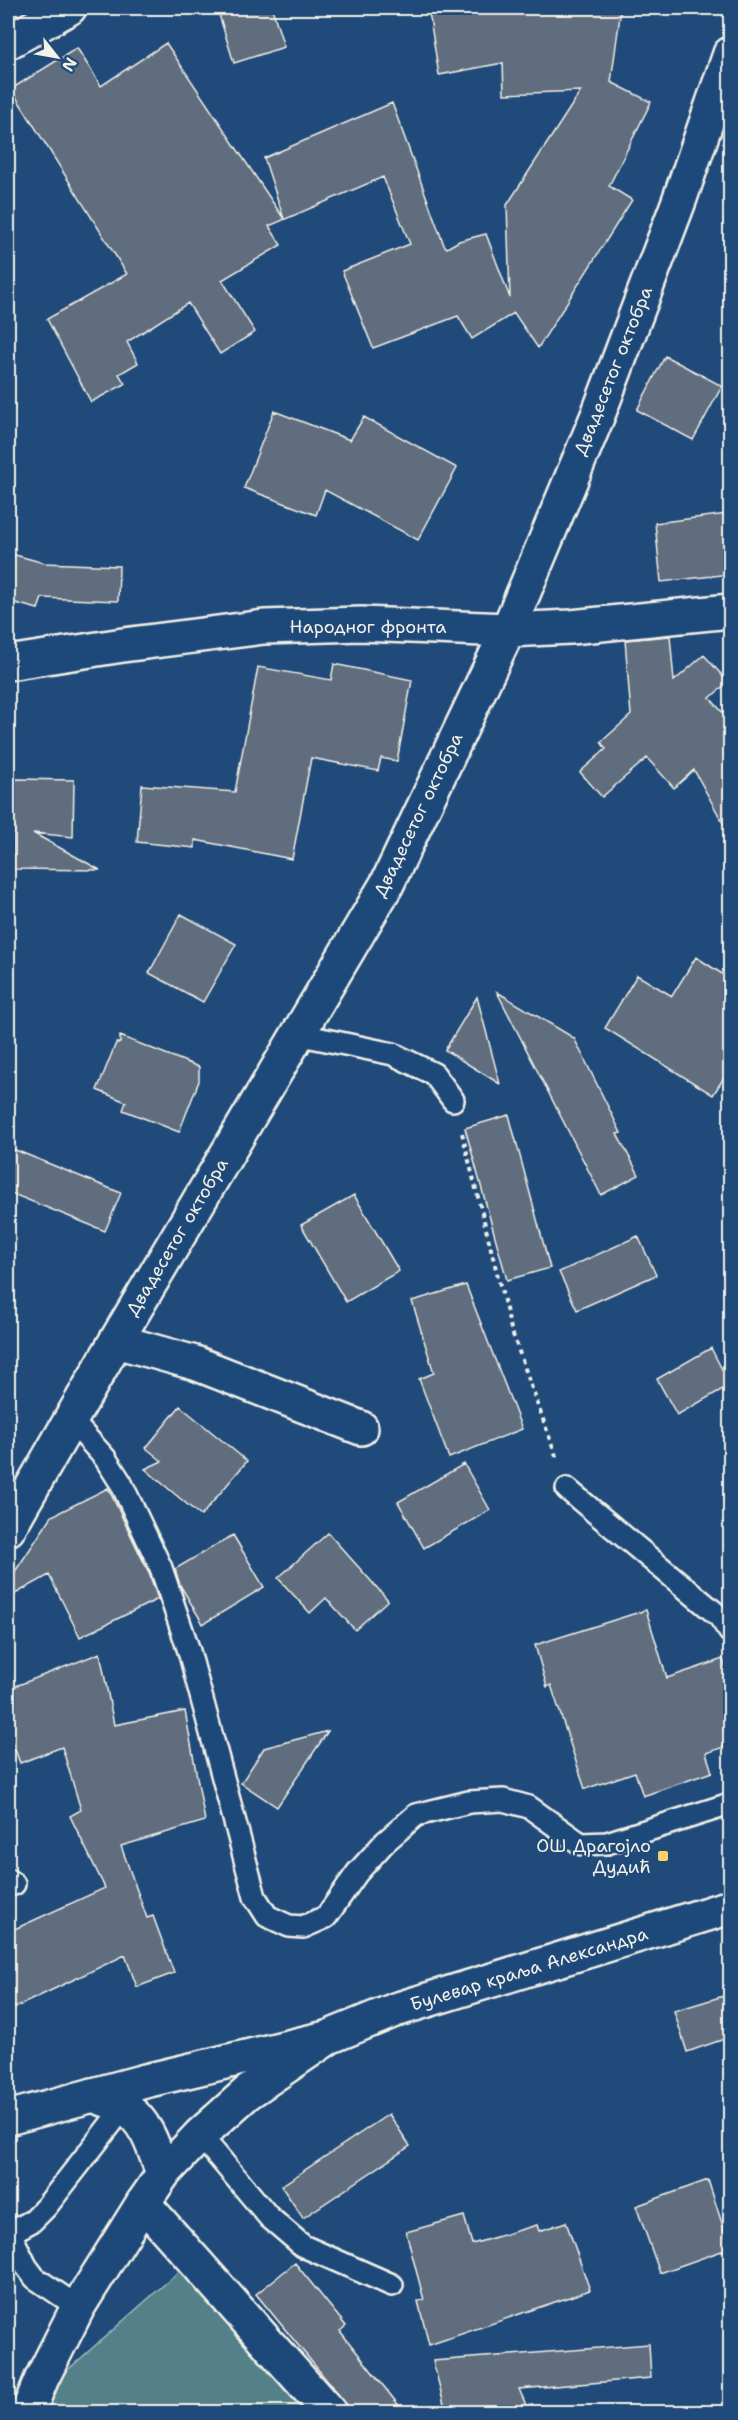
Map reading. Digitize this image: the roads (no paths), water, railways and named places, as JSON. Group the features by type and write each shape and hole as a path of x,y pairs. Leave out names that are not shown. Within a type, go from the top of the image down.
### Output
{"street":[{"path":"8,42 69,8"},
{"name":"Двадесетог октобра","path":"12,1509 70,1419 387,884 508,630 606,394 679,201 730,54"},
{"name":"Народног фронта","path":"8,663 123,645 264,627 361,624 508,630 571,627 730,611"},
{"path":"116,1341 195,1363 361,1428"},
{"name":"Булевар краља Александра","path":"8,2118 146,2081 329,2037 395,2010 730,1907"},
{"name":"Булевар краља Александра","path":"28,2412 46,2370 78,2307 143,2203 164,2174 200,2135 247,2093 329,2037"},
{"path":"93,2095 124,2107 136,2117 149,2136 164,2174"},
{"path":"143,2203 329,2412"}],"lane":[{"path":"297,1034 393,1054 434,1074 453,1100"},
{"path":"70,1419 105,1458 121,1483 161,1568 189,1651 255,1897 267,1917 289,1926 303,1927 326,1917 357,1872 385,1842 416,1815 470,1802 503,1800 529,1807 545,1817 570,1839 589,1845 607,1843 730,1804"},
{"path":"567,1489 719,1616 730,1632"},
{"path":"78,2307 35,2278 9,2234 32,2221 46,2207 146,2081"},
{"path":"200,2135 269,2217 303,2246 392,2285"}],"place":[{"name":"ОШ Драгојло Дудић","path":"663,1856"}]}
